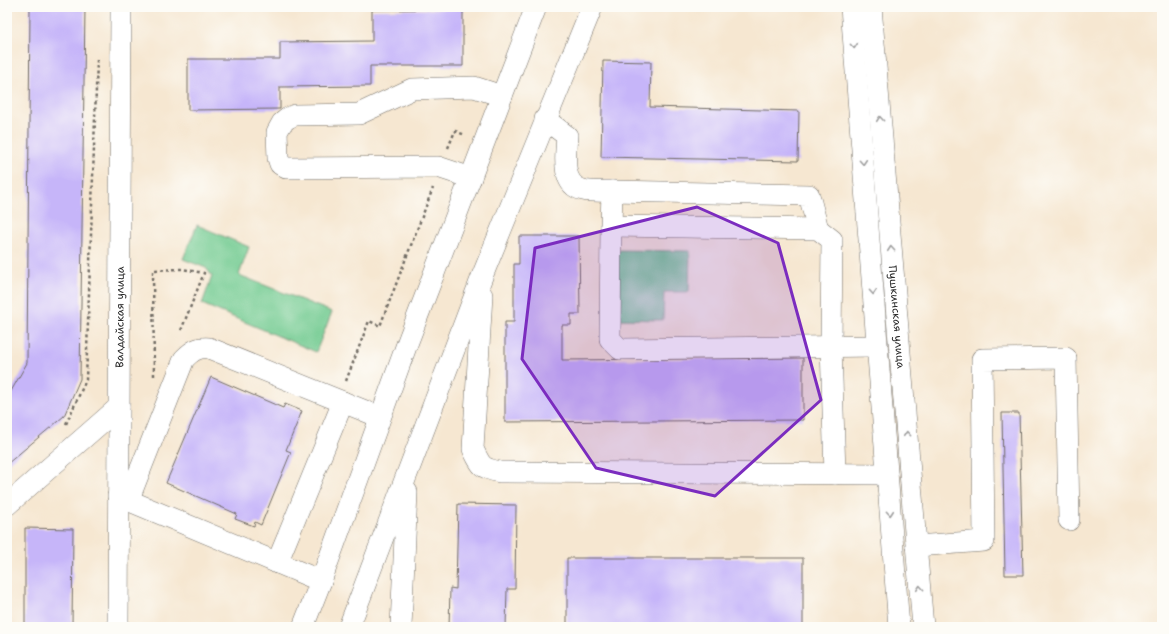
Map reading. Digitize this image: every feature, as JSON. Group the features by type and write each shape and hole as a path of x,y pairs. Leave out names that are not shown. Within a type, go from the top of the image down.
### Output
{"street":[{"name":"Валдайская улица","path":"118,627 123,498 119,407 121,7"},
{"path":"302,627 321,581 380,417 536,7"},
{"path":"349,627 483,274 592,7"},
{"name":"Пушкинская улица","path":"851,7 876,346 899,627"},
{"name":"Пушкинская улица","path":"871,7 923,627"},
{"path":"471,178 438,167 286,168 280,164 278,158 277,132 282,123 288,118 296,115 359,114 412,89 474,87 502,96"},
{"path":"545,119 567,136 566,170 570,183 582,190 809,195 818,229 832,240 831,346 835,474"},
{"path":"612,191 610,339 620,349 876,346"},
{"path":"611,226 818,229"},
{"path":"483,274 473,449 485,469 500,472 887,474"},
{"path":"321,581 123,498 184,359 192,351 200,347 209,348 380,417"},
{"path":"916,546 984,541 982,358 1066,358 1069,520"},
{"path":"441,386 447,382 461,381 472,384 476,388"},
{"path":"277,563 335,399"},
{"path":"7,505 119,407"},
{"path":"401,627 408,474"}],"path":[{"path":"65,426 86,380 97,60"},
{"path":"335,399 333,384 339,386 346,383 369,321 380,326 455,131 465,135 471,133"},
{"path":"154,378 153,270 182,269 204,273"}],"highlighted area":[{"path":"697,207 778,243 821,400 715,496 596,468 522,359 535,248"}],"green space":[{"path":"197,225 249,247 239,275 332,312 316,352 202,304 212,276 206,268 183,259"},
{"path":"616,250 690,251 689,292 664,292 663,320 615,319"}],"building":[{"path":"30,7 85,7 80,379 64,416 7,464 7,396 27,363"},
{"path":"463,9 463,66 370,66 370,86 280,87 280,109 188,110 188,59 280,59 280,42 372,41 372,10"},
{"path":"603,61 651,62 650,107 799,111 798,161 601,157"},
{"path":"519,236 579,236 580,314 571,314 571,325 562,325 562,360 803,358 803,420 505,422 505,322 514,322 514,264 519,264"},
{"path":"211,377 283,408 285,404 302,411 286,450 291,452 261,525 255,522 254,526 235,519 237,514 166,483"},
{"path":"1002,413 1019,413 1023,575 1005,575"},
{"path":"458,504 516,505 515,589 507,589 506,627 449,627 450,588 456,589"},
{"path":"25,528 73,529 72,627 25,627"},
{"path":"567,558 803,558 803,627 567,627"}]}
